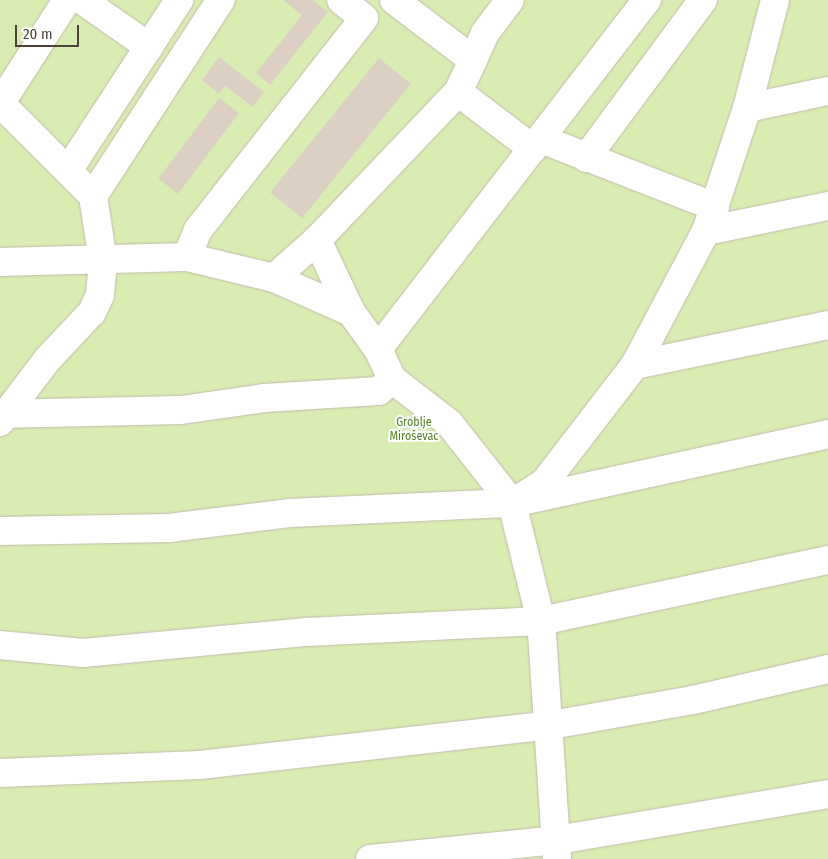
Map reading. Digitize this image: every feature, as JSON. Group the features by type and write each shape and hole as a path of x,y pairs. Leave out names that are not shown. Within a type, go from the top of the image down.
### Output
{"lane":[{"path":"1,417 92,312 100,295 103,261 93,196 69,169 0,104 67,0"},
{"path":"82,0 149,47"},
{"path":"69,169 180,0"},
{"path":"93,196 221,0"},
{"path":"187,257 198,230 364,18 341,0"},
{"path":"394,0 473,60"},
{"path":"274,278 316,240 458,92 486,32 510,0"},
{"path":"378,349 647,0"},
{"path":"586,158 703,0"},
{"path":"512,503 544,483 635,365 710,219 747,108 775,0"},
{"path":"747,108 828,91"},
{"path":"458,92 537,144 586,158 710,219 828,206"},
{"path":"316,240 351,312 378,349 392,379 450,423 512,503 542,621 551,725 557,849"},
{"path":"0,262 103,261 187,257 274,278 351,312"},
{"path":"635,365 828,325"},
{"path":"1,417 181,410 264,398 379,391 392,379"},
{"path":"0,531 169,528 289,513 512,503 828,434"},
{"path":"0,646 83,653 307,632 542,621 828,560"},
{"path":"0,773 200,765 551,725 701,698 828,669"},
{"path":"370,859 557,849 828,794"}],"green space":[{"name":"Groblje Miroševac","path":"0,0 828,0 828,859 0,859"}],"building":[{"path":"283,0 313,0 328,12 270,85 256,73 302,15"},
{"path":"219,57 264,92 253,107 225,86 219,94 202,80"},
{"path":"379,58 411,84 302,218 270,192"},
{"path":"219,98 239,113 178,194 158,179"}]}
